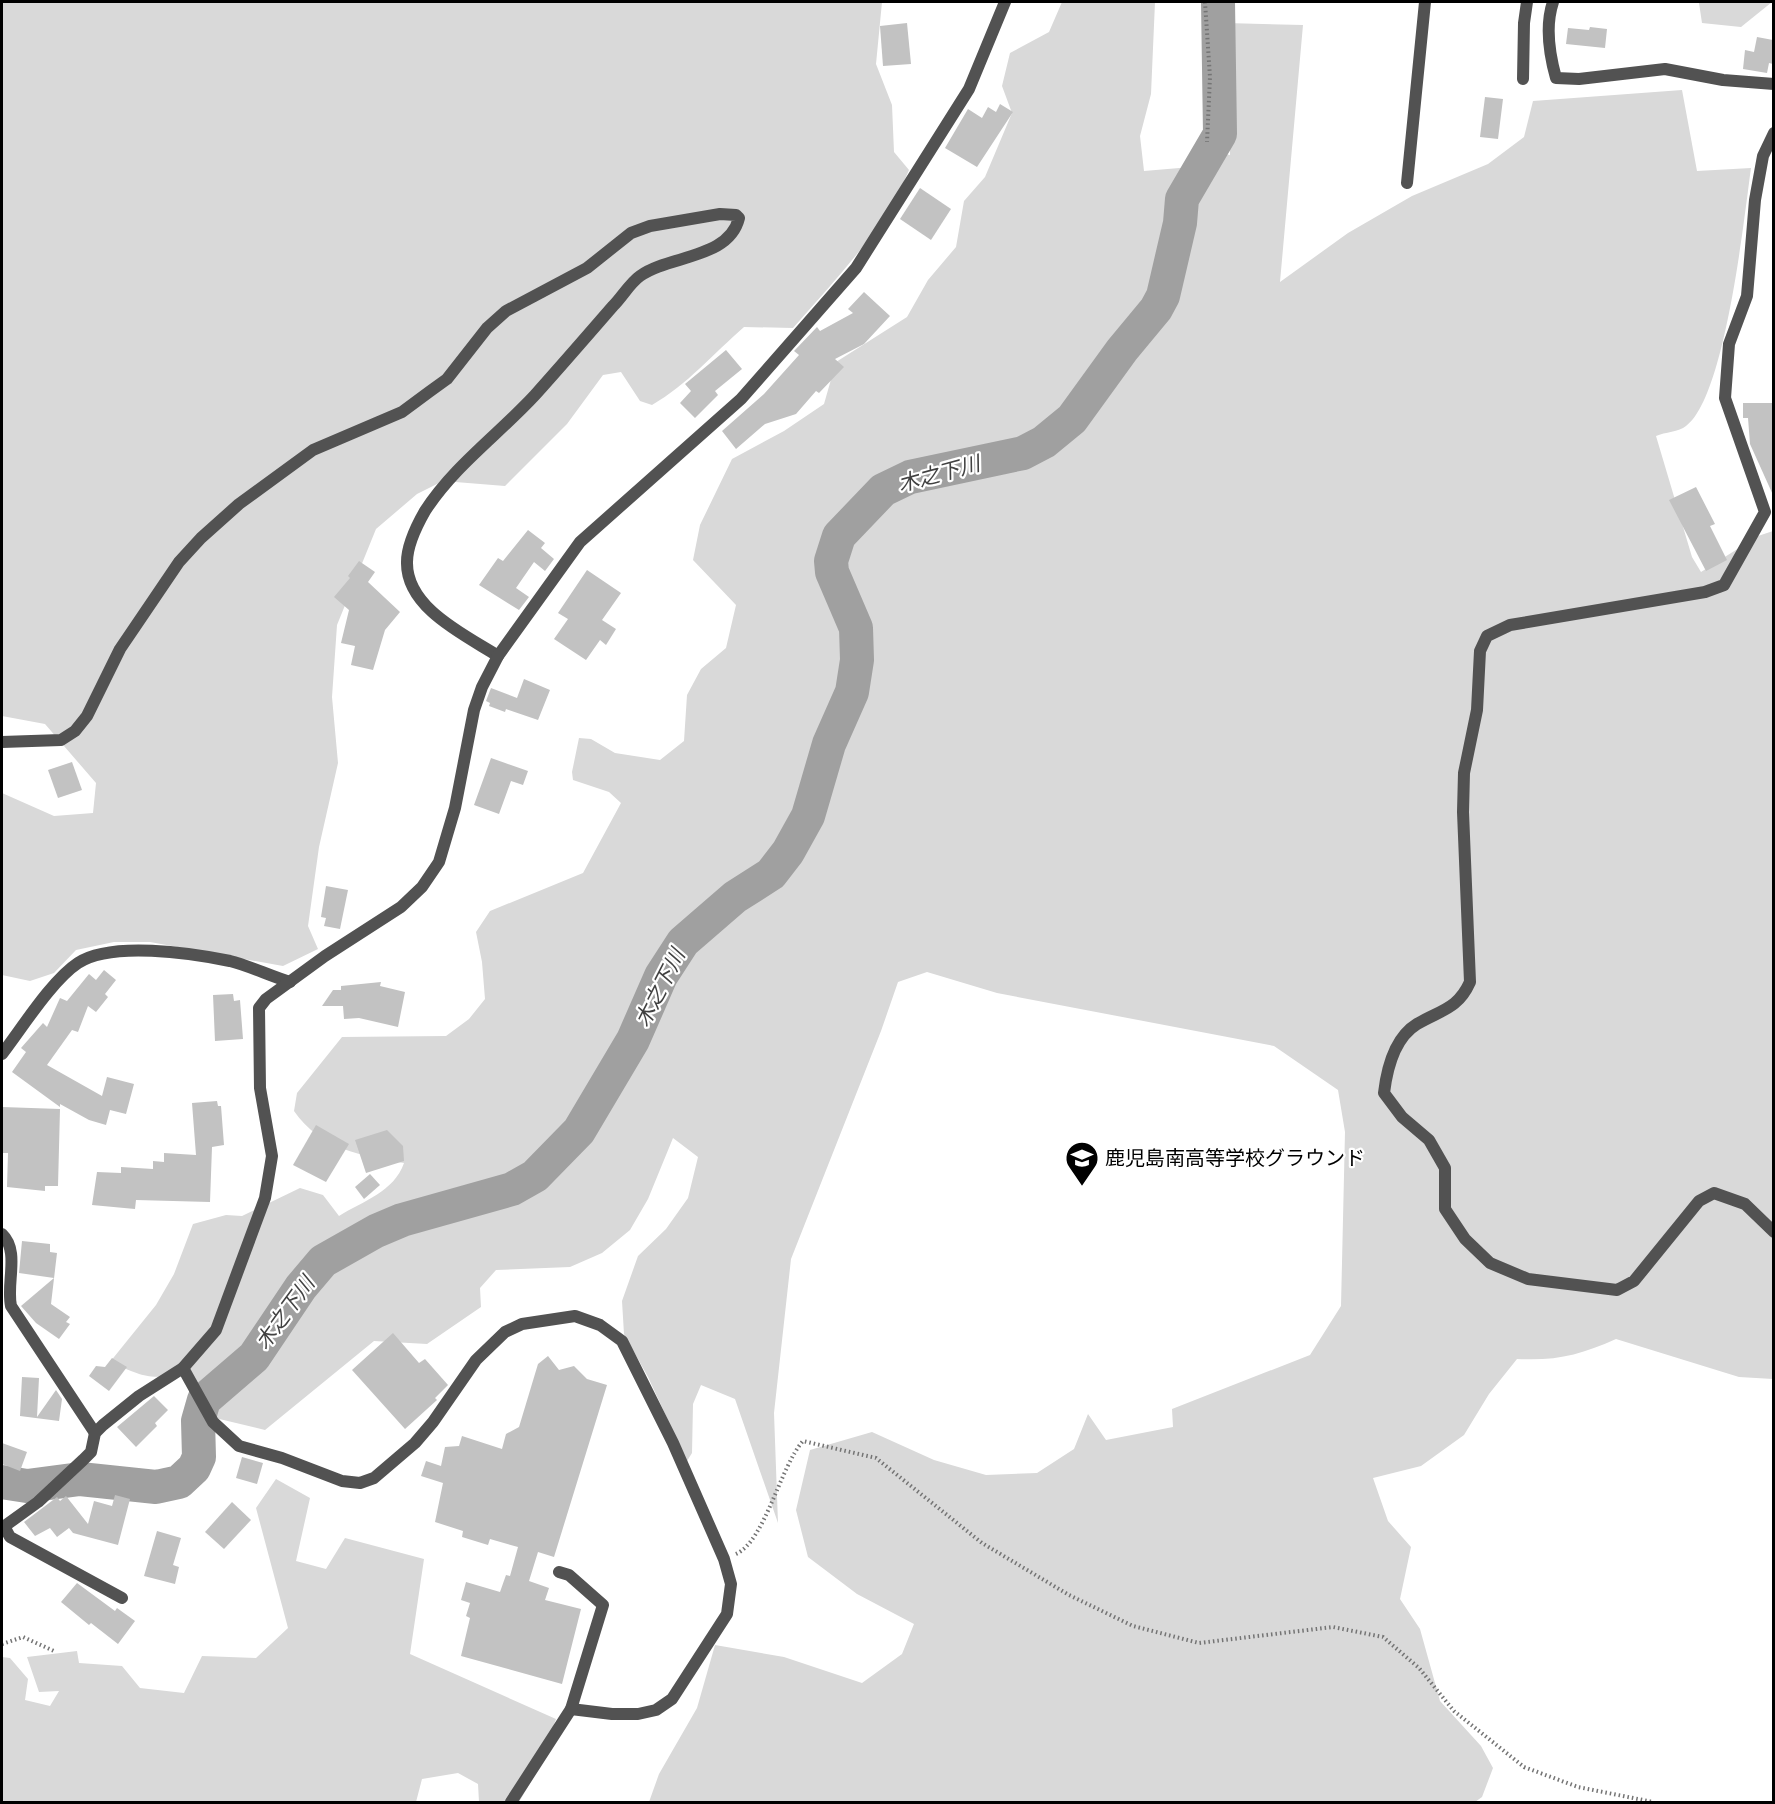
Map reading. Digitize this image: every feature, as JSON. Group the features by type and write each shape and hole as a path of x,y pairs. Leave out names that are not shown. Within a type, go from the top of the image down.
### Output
{"street":[{"path":"122,1598 10,1537 3,1527 38,1502 83,1461 91,1452 95,1433 139,1396 186,1372 216,1330 265,1198 272,1156 260,1088 257,1023 259,1008 290,982 401,908 422,887 439,862 455,808 474,710 482,687 498,656 580,542 741,399 856,268 969,89 1005,2"},
{"path":"1407,183 1425,2"},
{"path":"1523,79 1527,2"},
{"path":"1553,2 1548,16 1550,57 1556,78 1579,79 1665,69 1723,80 1773,84"},
{"path":"1773,134 1763,156 1755,200 1747,296 1729,344 1725,398 1765,512 1724,585 1705,592 1510,625 1487,636 1480,651 1477,710 1464,773 1463,812 1470,982 1463,998 1415,1025 1397,1047 1388,1066 1384,1093 1402,1117 1429,1140 1445,1168 1445,1209 1465,1239 1490,1263 1528,1280 1617,1290 1634,1281 1699,1201 1714,1193 1745,1204 1773,1232"},
{"path":"2,742 61,740 75,731 87,716 120,649 179,562 201,538 239,504 314,450 402,412 447,379 487,328 506,311 587,268 631,234 640,230 720,214 736,215 739,218 737,225 723,241 706,251 672,261 640,276 533,397 450,478 425,512 411,541 406,563 412,585 424,604 498,656"},
{"path":"2,1054 65,973 79,962 95,956 122,950 204,957 232,962 290,982"},
{"path":"2,1234 10,1243 12,1252 8,1294 10,1306 95,1433"},
{"path":"186,1372 213,1422 239,1446 282,1458 342,1481 360,1483 374,1478 415,1443 433,1422 482,1352 505,1332 522,1323 574,1316 600,1324 622,1341 673,1443 724,1559 731,1584 727,1614 672,1699 656,1710 638,1714 612,1714 571,1709"},
{"path":"511,1803 571,1709 603,1605 569,1575 559,1572"}],"path":[{"path":"1204,2 1209,76 1207,142"},
{"path":"724,1559 742,1551 762,1522 793,1452 803,1441 876,1458 982,1543 1069,1595 1133,1626 1198,1643 1333,1627 1383,1637 1419,1668 1454,1711 1524,1767 1578,1787 1653,1803"},
{"path":"2,1644 23,1637 54,1651"}],"shaded area":[{"path":"2,2 882,2 876,64 892,105 894,152 909,170 899,192 872,234 842,273 793,328 744,327 689,378 652,405 640,401 621,372 603,375 567,424 505,486 443,481 417,494 376,529 337,625 332,697 338,763 319,847 308,926 318,949 283,966 150,942 114,942 76,950 54,973 30,981 2,975 2,793 54,816 93,813 96,783 45,724 2,716"},
{"path":"1062,2 1155,2 1151,94 1140,136 1144,171 1203,166 1209,150 1230,155 1226,23 1303,25 1280,282 1348,233 1412,196 1488,164 1524,137 1533,101 1682,90 1697,171 1751,168 1738,265 1722,346 1712,381 1700,409 1686,426 1680,430 1656,436 1692,557 1701,572 1758,536 1773,531 1773,1379 1739,1377 1616,1339 1568,1356 1517,1359 1489,1394 1464,1435 1421,1466 1373,1478 1388,1521 1411,1547 1400,1599 1420,1629 1440,1701 1481,1746 1493,1768 1482,1797 1475,1802 649,1802 659,1774 697,1708 715,1645 784,1657 862,1683 902,1654 914,1624 857,1594 808,1557 796,1510 810,1450 872,1432 934,1460 986,1475 1037,1473 1074,1449 1088,1414 1106,1440 1173,1427 1172,1409 1310,1355 1341,1306 1345,1132 1338,1090 1274,1046 997,993 927,972 898,982 791,1259 774,1413 778,1523 735,1399 701,1385 693,1404 692,1453 687,1461 648,1377 624,1334 622,1301 638,1256 666,1229 688,1198 698,1157 673,1138 648,1199 630,1230 602,1253 570,1267 496,1270 480,1288 481,1307 427,1344 374,1341 265,1430 211,1417 187,1372 156,1377 148,1376 110,1362 156,1305 174,1274 193,1224 226,1215 242,1216 300,1188 323,1195 339,1216 377,1195 399,1173 404,1163 343,1149 316,1134 294,1111 297,1093 342,1037 446,1036 469,1019 485,999 482,962 476,932 490,911 583,873 621,803 609,792 573,780 572,772 579,738 591,739 615,753 660,760 684,741 687,695 701,669 726,648 736,605 693,560 700,525 732,459 784,431 824,404 836,362 907,317 928,280 956,247 964,201 985,177 1012,113 1002,86 1010,53 1049,32"},
{"path":"1635,2 1772,2 1741,27 1702,23 1699,3"},
{"path":"276,1479 310,1498 296,1561 326,1569 345,1538 424,1559 410,1654 556,1719 536,1773 519,1802 479,1802 478,1784 458,1773 422,1779 416,1802 2,1802 2,1657 10,1658 28,1679 25,1700 50,1706 59,1691 39,1692 27,1657 77,1651 79,1663 122,1666 140,1688 184,1693 202,1656 256,1658 288,1628 256,1508"}],"building":[{"path":"907,23 911,64 883,66 880,26"},
{"path":"1590,27 1607,29 1605,48 1566,44 1568,28 1589,30"},
{"path":"1757,37 1773,40 1773,64 1769,63 1767,73 1743,69 1745,50 1754,52"},
{"path":"1485,97 1503,99 1498,139 1480,137"},
{"path":"1000,104 1013,112 977,167 945,148 968,109 982,118 988,107 996,112"},
{"path":"920,188 951,209 931,240 900,219"},
{"path":"864,292 890,316 864,344 835,359 844,367 819,393 816,391 796,414 765,424 736,449 722,431 764,394 799,355 794,351 817,327 820,331 853,313 848,309"},
{"path":"726,350 742,369 715,391 718,395 695,418 680,403 691,391 685,384"},
{"path":"1743,403 1773,403 1773,495 1750,444 1748,418 1743,418"},
{"path":"1696,487 1715,524 1710,526 1727,560 1706,571 1669,500"},
{"path":"528,530 545,543 541,548 554,559 545,571 534,562 516,588 529,597 519,610 479,585 498,558 503,561"},
{"path":"359,561 375,572 368,582 400,612 385,630 373,670 351,665 355,646 341,643 349,610 334,597 350,578 348,576"},
{"path":"587,570 621,593 602,620 616,629 606,645 600,640 586,660 554,639 568,619 558,613"},
{"path":"524,679 550,690 538,720 489,706 490,703 486,701 491,688 517,698"},
{"path":"491,758 528,771 523,785 511,781 499,814 474,805"},
{"path":"72,762 82,790 58,798 48,770"},
{"path":"326,886 348,890 340,929 324,926 326,918 321,917"},
{"path":"104,970 116,980 105,994 108,997 96,1012 88,1006 78,1032 72,1030 47,1065 102,1096 107,1077 134,1084 126,1114 110,1110 106,1125 89,1120 60,1104 60,1107 12,1072 26,1052 21,1048 43,1023 47,1027 60,998 67,1001 89,974 96,980"},
{"path":"381,982 380,986 405,992 398,1027 359,1018 344,1019 343,1006 322,1006 333,990 341,990 341,986"},
{"path":"233,994 234,1001 240,1000 243,1039 215,1041 213,995"},
{"path":"217,1101 218,1106 221,1106 224,1145 212,1147 210,1202 136,1200 135,1209 92,1205 97,1172 121,1173 121,1167 153,1169 153,1161 164,1162 164,1153 196,1155 192,1103"},
{"path":"2,1107 60,1109 58,1186 45,1186 45,1191 7,1187 8,1153 2,1153"},
{"path":"316,1125 349,1144 326,1182 293,1165"},
{"path":"387,1130 403,1146 404,1161 366,1173 355,1140"},
{"path":"370,1174 380,1185 364,1199 355,1187"},
{"path":"22,1241 50,1244 50,1252 57,1253 51,1304 70,1317 66,1322 70,1324 59,1339 36,1323 21,1306 54,1278 19,1273"},
{"path":"393,1333 419,1363 425,1359 448,1385 435,1398 437,1400 405,1429 352,1370"},
{"path":"548,1356 559,1370 574,1366 587,1379 607,1385 554,1557 538,1552 529,1581 549,1588 545,1600 581,1609 562,1684 461,1656 470,1618 466,1616 470,1603 461,1600 466,1582 500,1592 506,1575 510,1576 518,1547 490,1539 488,1545 462,1537 463,1531 435,1522 443,1483 421,1476 426,1461 441,1466 445,1447 459,1446 462,1436 502,1449 506,1434 519,1427 538,1364"},
{"path":"112,1358 127,1367 109,1391 89,1376 96,1366 105,1367"},
{"path":"22,1377 39,1378 37,1417 56,1390 62,1399 59,1421 20,1416"},
{"path":"154,1396 168,1410 155,1423 157,1426 136,1447 117,1427"},
{"path":"2,1443 27,1452 20,1471 2,1464"},
{"path":"242,1457 263,1463 257,1484 236,1478"},
{"path":"115,1495 130,1499 118,1545 73,1533 69,1528 57,1537 50,1528 35,1536 24,1522 57,1497 60,1501 66,1496 88,1524 94,1501 112,1506"},
{"path":"232,1502 251,1520 224,1549 205,1532"},
{"path":"157,1531 181,1538 173,1565 179,1567 175,1584 144,1576"},
{"path":"77,1583 115,1611 117,1608 135,1621 118,1644 91,1623 89,1625 61,1602"}],"waterway":[{"name":"木之下川","path":"2,1482 27,1486 80,1479 156,1487 179,1482 194,1468 199,1457 198,1421 204,1400 254,1357 301,1287 323,1261 376,1231 402,1220 512,1189 535,1176 579,1131 633,1040 661,976 683,942 735,897 771,874 788,852 808,816 829,744 852,692 857,660 856,628 832,572 831,561 839,536 883,490 910,477 1023,453 1044,442 1072,419 1122,350 1156,309 1163,296 1180,223 1182,199 1220,134 1218,2"}],"place":[{"name":"鹿児島南高等学校グラウンド","path":"1082,1187"}]}
